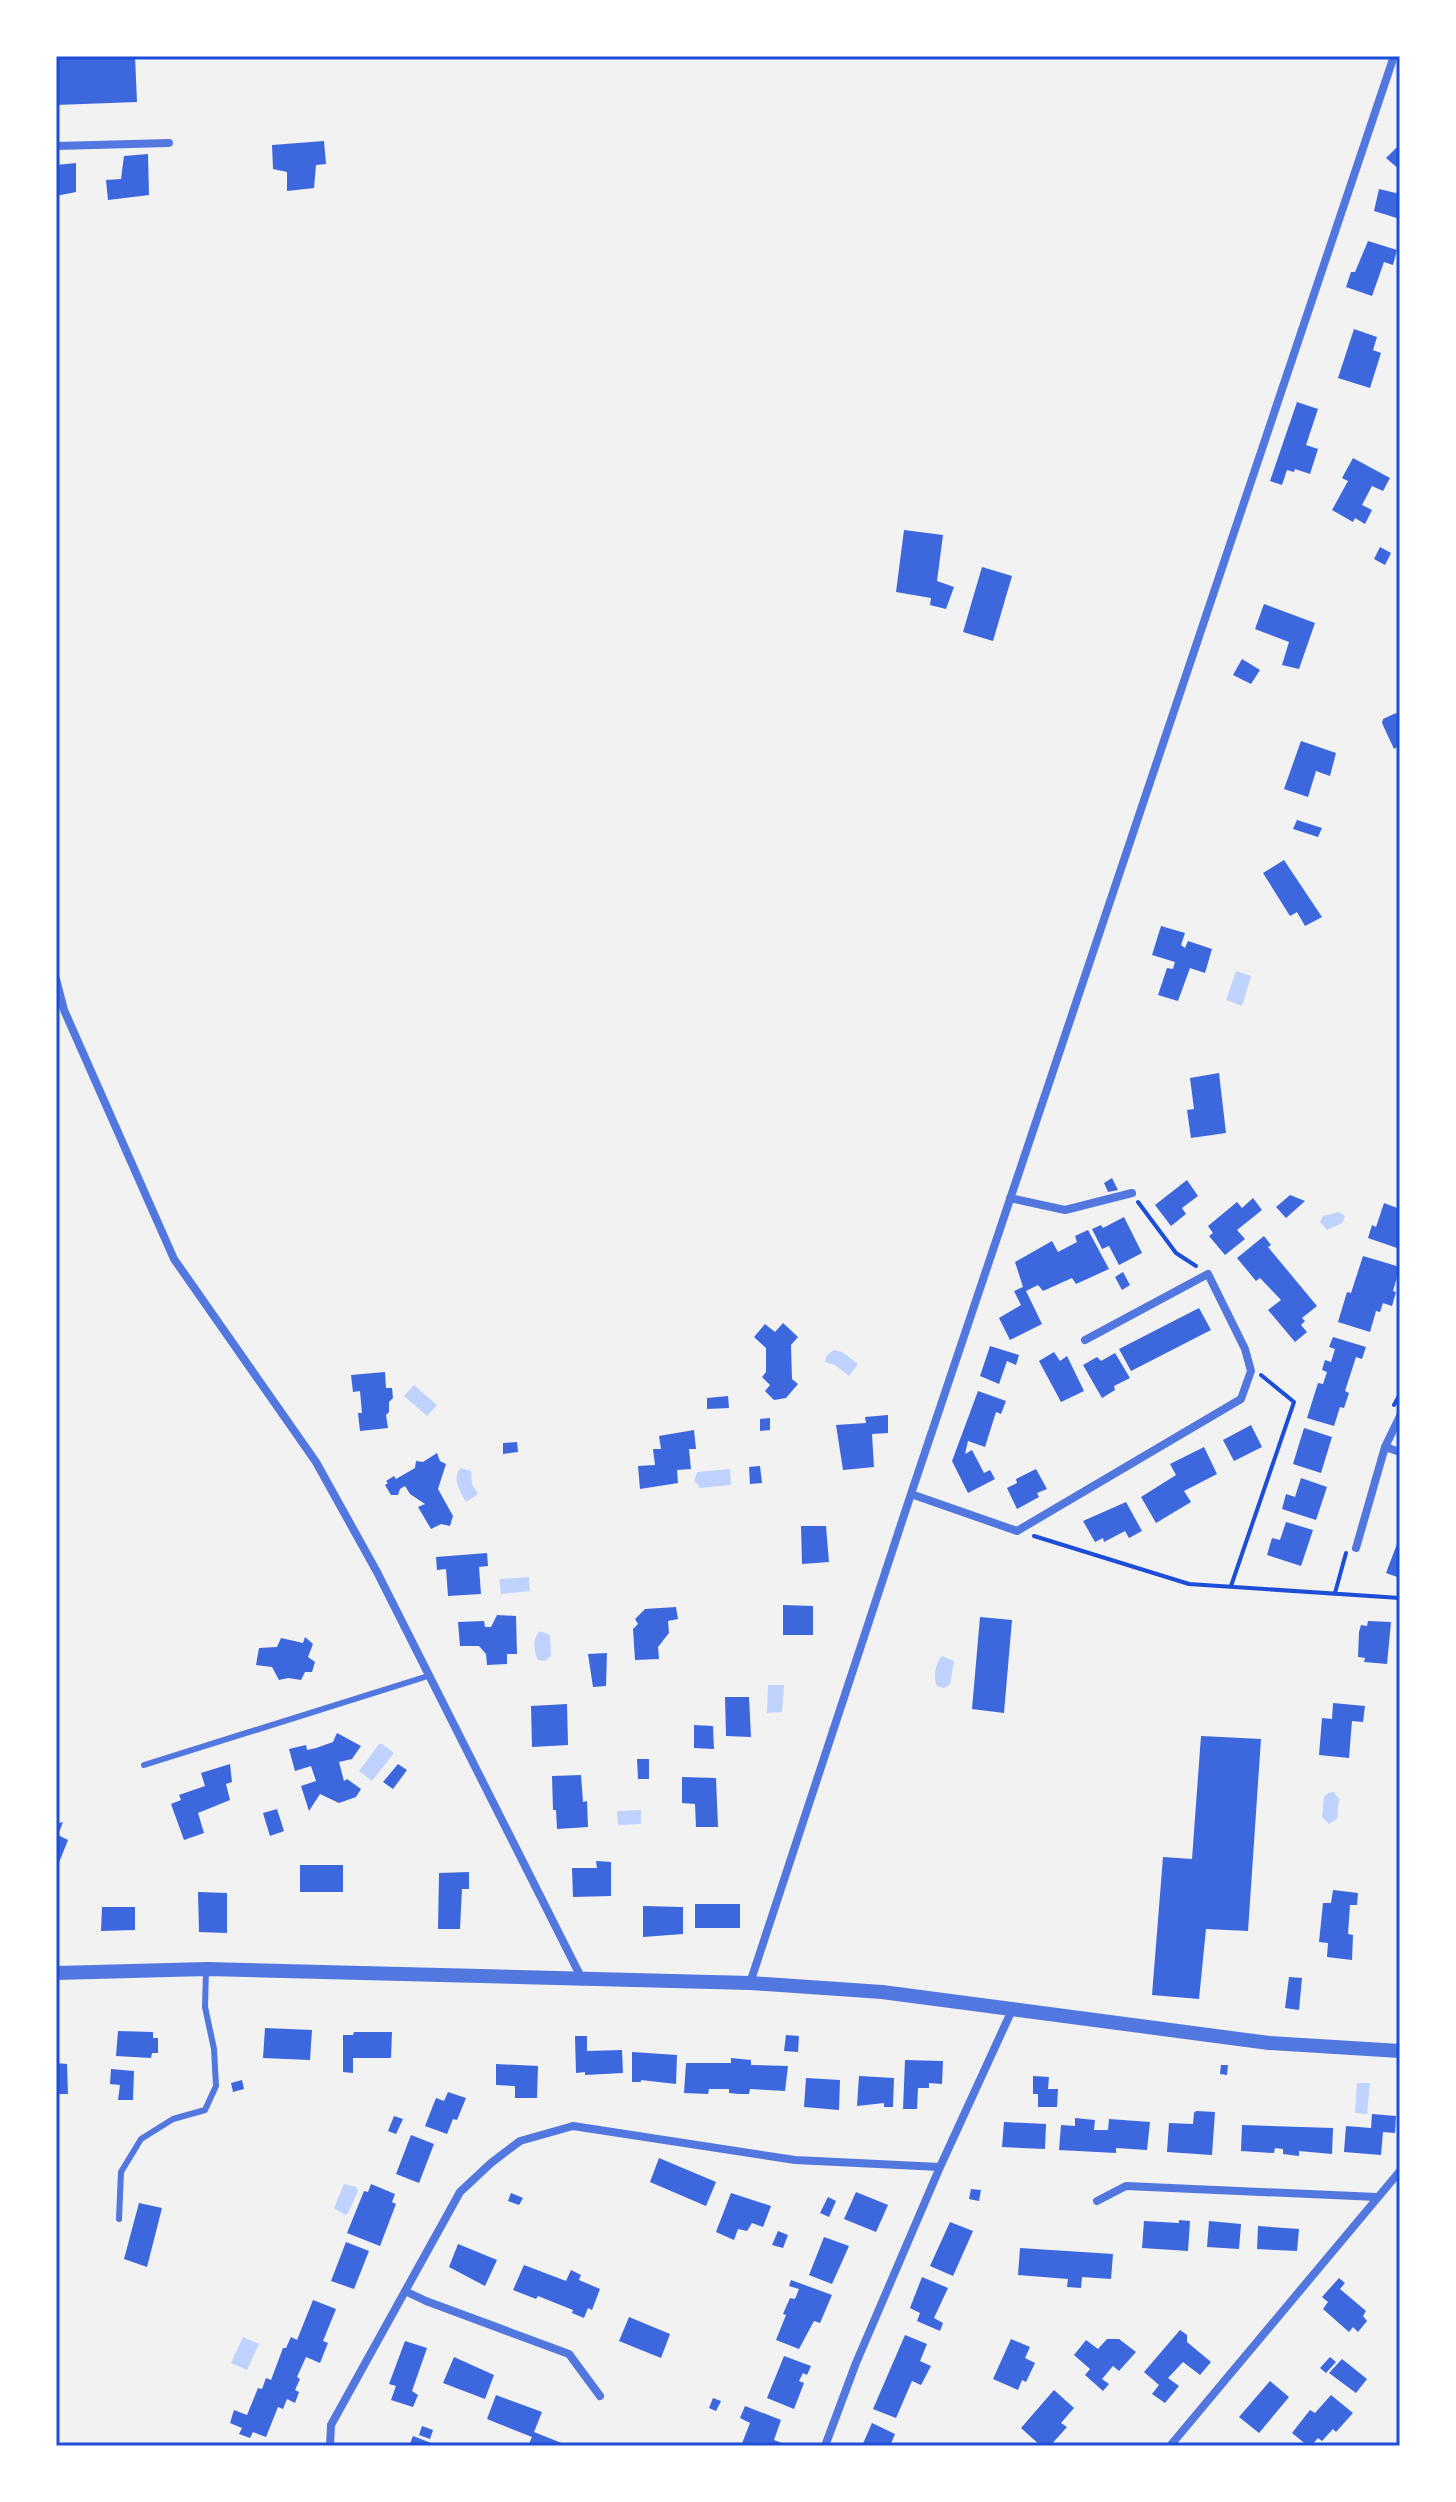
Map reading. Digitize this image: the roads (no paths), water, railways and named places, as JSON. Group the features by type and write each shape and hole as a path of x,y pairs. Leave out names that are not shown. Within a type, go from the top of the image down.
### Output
{"street":[{"path":"750,1983 1394,56"},
{"path":"56,146 169,143"},
{"path":"56,979 64,1010 174,1259 316,1462 377,1572 582,1980"},
{"path":"1010,1198 1065,1210 1132,1193"},
{"path":"911,1494 1017,1531 1241,1399 1251,1371 1245,1349 1208,1274 1085,1340"},
{"path":"1356,1548 1385,1447 1400,1416"},
{"path":"1385,1447 1400,1452"},
{"path":"56,1973 207,1969 750,1983 882,1992 1269,2043 1400,2051"},
{"path":"825,2446 856,2363 940,2167 1012,2010"},
{"path":"330,2446 331,2425 460,2192 520,2141 573,2126 795,2160 940,2167"},
{"path":"1170,2446 1400,2171"},
{"path":"1097,2201 1126,2186 1377,2197"},
{"path":"405,2291 569,2354 600,2396"}],"lane":[{"path":"144,1765 428,1676"},
{"path":"119,2219 121,2172 141,2139 173,2119 205,2110 216,2086 214,2049 205,2007 207,1969"}],"water":[{"path":"1236,971 1251,976 1242,1006 1226,1000"},
{"path":"1339,1212 1345,1216 1342,1223 1327,1230 1320,1222 1323,1216"},
{"path":"834,1350 858,1364 849,1376 835,1365 825,1362 827,1355"},
{"path":"414,1385 437,1405 427,1416 404,1396"},
{"path":"461,1468 471,1471 472,1484 478,1494 466,1502 457,1480"},
{"path":"730,1469 731,1485 699,1488 694,1482 697,1472"},
{"path":"529,1577 530,1591 501,1594 499,1579"},
{"path":"540,1631 550,1635 551,1656 545,1661 538,1660 535,1649"},
{"path":"942,1656 954,1661 950,1684 944,1688 937,1686 935,1679 936,1666"},
{"path":"768,1685 784,1685 782,1712 767,1713"},
{"path":"379,1744 394,1753 372,1781 359,1771"},
{"path":"1334,1792 1339,1799 1337,1819 1329,1824 1322,1817 1324,1797"},
{"path":"641,1810 641,1824 618,1825 617,1811"},
{"path":"1357,2083 1370,2083 1367,2114 1355,2113"},
{"path":"344,2184 356,2187 358,2191 345,2215 334,2208"},
{"path":"243,2337 259,2344 247,2370 231,2363"}]}
